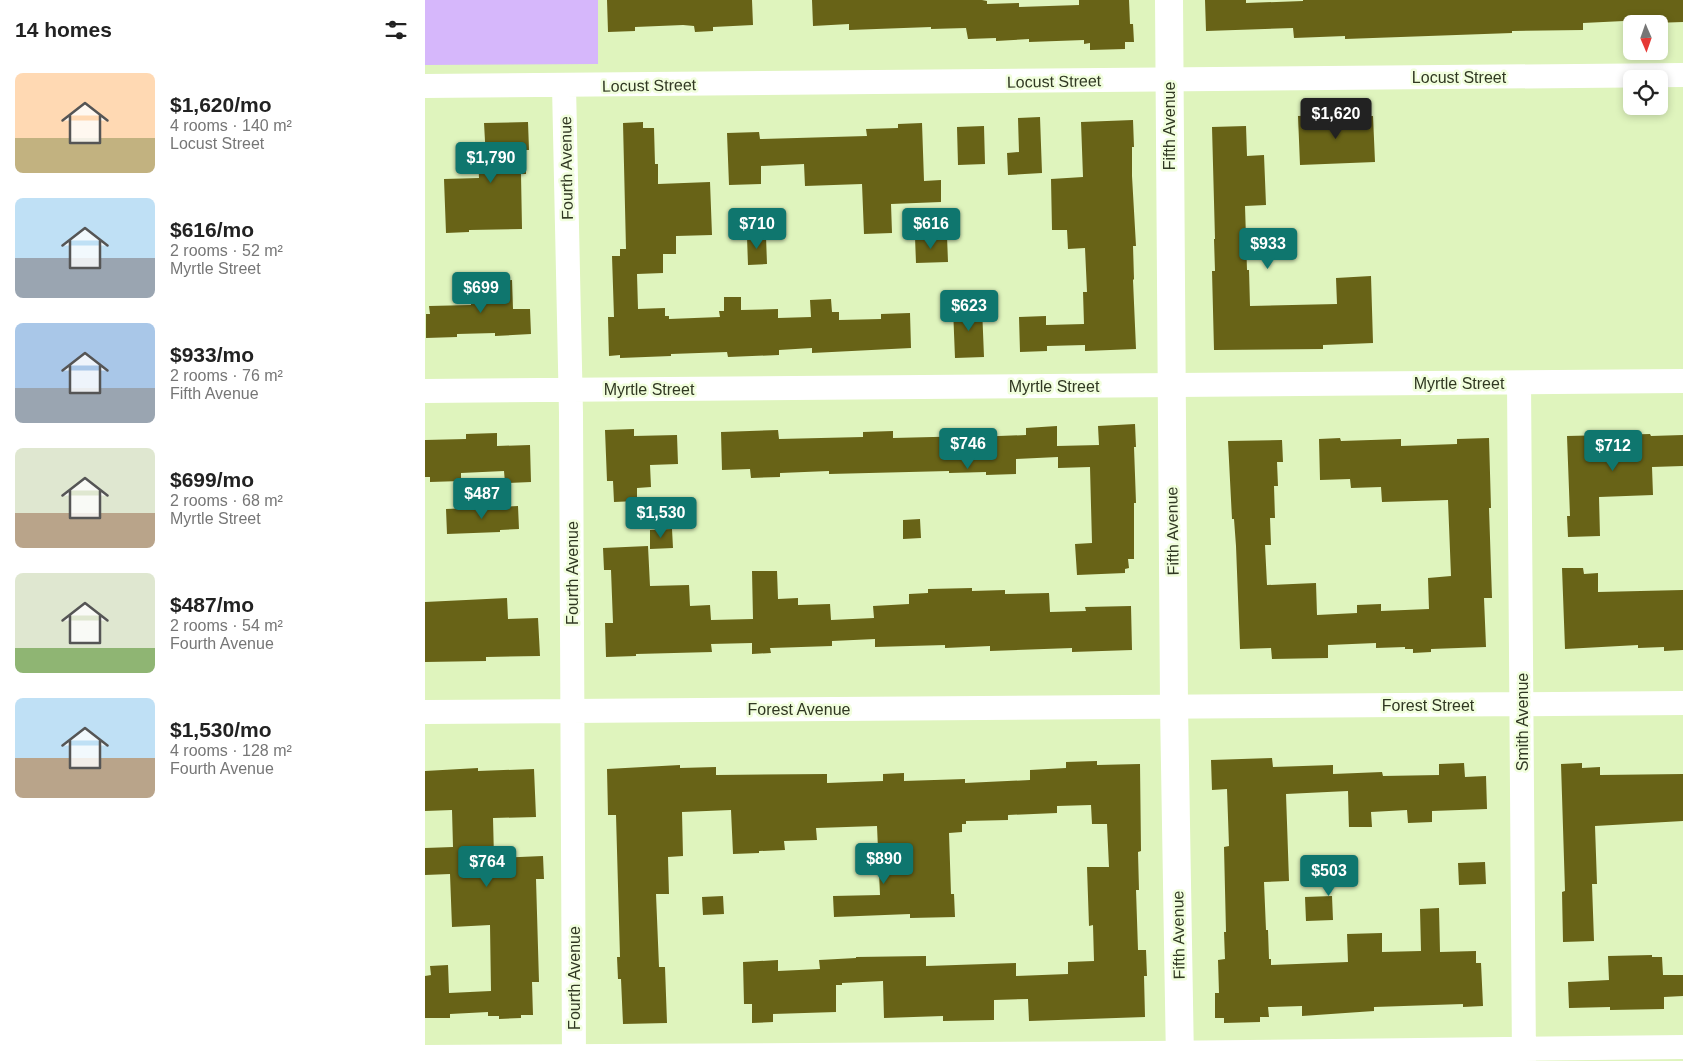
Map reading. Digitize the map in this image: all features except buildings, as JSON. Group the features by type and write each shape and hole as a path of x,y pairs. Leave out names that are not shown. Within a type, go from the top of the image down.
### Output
{"street":[{"name":"Fifth Avenue","path":"1169,0 1174,706 1179,1057"},
{"name":"Locust Street","path":"425,86 1683,75"},
{"name":"Fourth Avenue","path":"564,86 571,390 574,1059"},
{"name":"Myrtle Street","path":"425,391 1683,381"},
{"name":"Smith Avenue","path":"1519,383 1524,1055"},
{"name":"Forest Street","path":"1174,706 1683,703"},
{"name":"Forest Avenue","path":"425,712 1174,706"},
{"path":"425,1058 1524,1055 1683,1047"}],"shaded area":[{"path":"425,0 598,0 598,64 425,65"}]}
